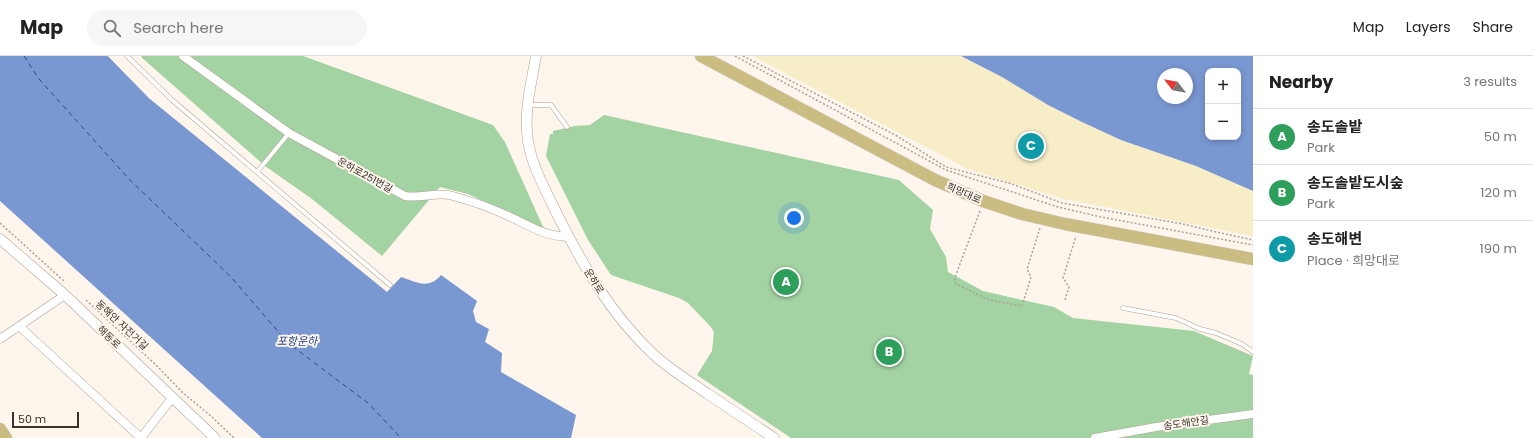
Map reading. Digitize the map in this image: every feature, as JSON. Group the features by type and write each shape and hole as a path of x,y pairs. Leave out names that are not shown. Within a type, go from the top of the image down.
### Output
{"main road":[{"name":"희망대로","path":"701,56 935,180 983,202 1044,219 1253,259"},
{"path":"0,429 6,438"}],"street":[{"name":"운하로251번길","path":"184,56 289,133 404,196 418,197 447,194 506,215 543,233 557,237 569,237"},
{"name":"운하로","path":"536,56 528,105 527,130 531,151 546,190 569,237 598,290 615,313 643,343 674,370 774,438"},
{"name":"해동로","path":"0,239 65,295 215,438"},
{"path":"0,340 65,295"},
{"path":"19,326 141,438 172,398"},
{"name":"송도해안길","path":"1095,438 1156,427 1253,414"}],"lane":[{"path":"127,56 172,100 390,285"},
{"path":"528,105 551,105 567,127"},
{"path":"257,172 289,133"},
{"path":"1123,308 1176,318 1200,329 1216,333 1242,344 1253,352"}],"path":[{"path":"735,56 946,170 1064,209 1170,231 1253,245"},
{"path":"743,56 897,136 946,167 1012,184 1062,203 1183,224 1253,240"},
{"path":"983,202 955,278 956,284 989,300 1022,306 1031,277 1027,269 1044,219"},
{"path":"0,222 66,282"},
{"path":"1065,300 1069,287 1063,278 1079,226"},
{"name":"동해안 자전거길","path":"83,298 157,366 183,393 211,416 234,438"}],"green space":[{"path":"303,56 493,125 505,142 544,229 468,194 440,187 382,256 312,199 265,166 141,57"},
{"path":"604,115 899,180 933,210 930,229 946,257 948,272 983,291 1054,307 1073,318 1194,331 1253,356 1249,374 1253,375 1253,438 791,438 697,375 712,351 714,332 688,303 679,298 611,275 588,240 546,156 550,134 553,134 553,131 575,126 590,125"}],"sand":[{"path":"752,56 961,56 1002,77 1048,105 1082,122 1121,140 1196,166 1253,191 1253,236 1064,199 968,169"}],"water":[{"name":"포항운하","path":"0,56 108,56 150,99 387,292 401,277 417,283 427,284 436,280 441,275 477,301 473,311 476,322 489,329 485,342 502,353 501,372 576,415 571,438 262,438 0,201"},
{"path":"961,56 1253,56 1253,191 1196,166 1121,140 1048,105 1002,77"}],"pier":[{"path":"108,56 110,56 151,98 150,99"}],"ferry route":[{"path":"24,56 39,79 129,179 231,277 288,343 368,403 401,438"}],"place":[{"name":"송도해변","path":"1031,146"},
{"name":"송도솔밭","path":"786,282"},
{"name":"송도솔밭도시숲","path":"889,352"}]}
